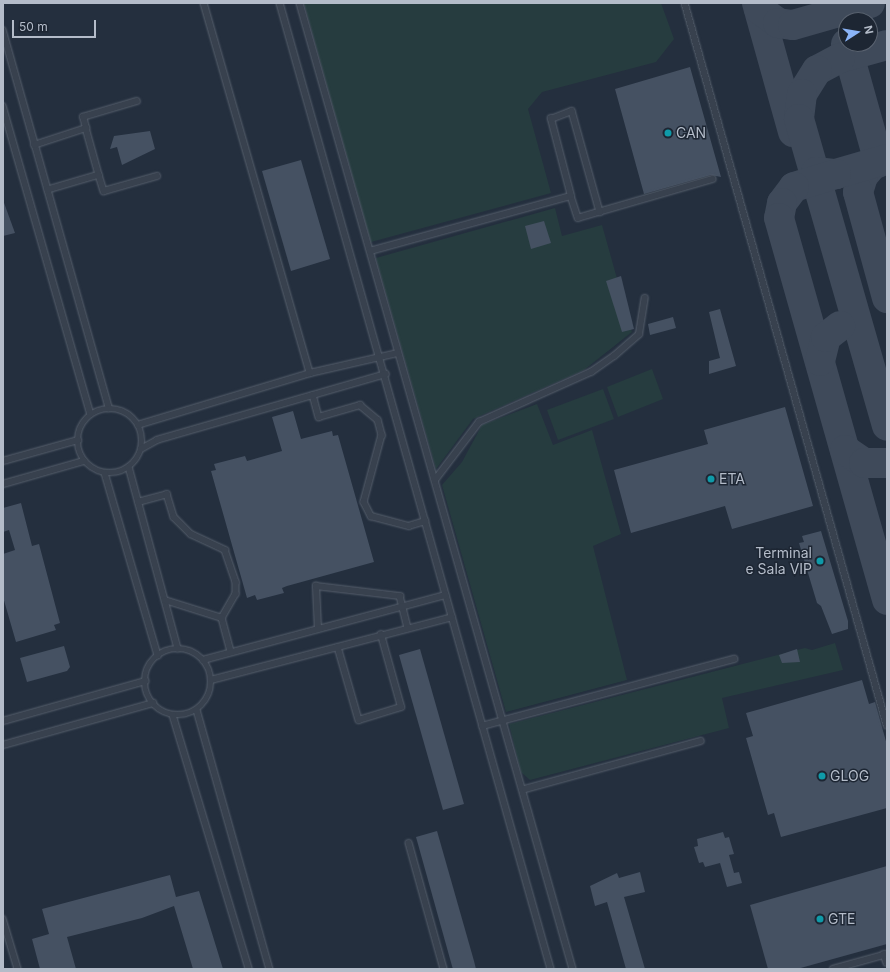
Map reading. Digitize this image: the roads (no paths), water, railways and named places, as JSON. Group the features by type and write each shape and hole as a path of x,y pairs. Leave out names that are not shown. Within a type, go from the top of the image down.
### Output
{"lane":[{"path":"204,3 310,373"},
{"path":"280,3 379,356 386,374 445,596 551,969"},
{"path":"300,3 398,353 525,789 573,969"},
{"path":"685,3 887,725"},
{"path":"3,30 34,145 109,408"},
{"path":"137,101 83,117 104,191 157,176"},
{"path":"3,106 90,414"},
{"path":"600,212 572,111 551,119 578,218 600,212 712,179"},
{"path":"34,145 86,128"},
{"path":"48,190 99,175"},
{"path":"370,251 571,196"},
{"path":"435,480 479,422 591,372 614,356 638,334 645,298"},
{"path":"138,425 310,373 379,356 398,353"},
{"path":"3,484 84,461 106,473 129,467 141,449 157,440 386,374"},
{"path":"313,395 319,416 360,405 378,420 382,435 364,502 371,516 408,526 425,521"},
{"path":"84,461 78,440 83,422 90,414 109,408 124,411 138,425 141,449"},
{"path":"3,461 78,440"},
{"path":"129,467 178,648"},
{"path":"106,473 158,655"},
{"path":"138,502 167,494 174,517 191,534 225,550 236,582 236,594 222,618 231,651"},
{"path":"318,629 316,586 381,591 400,596 408,628"},
{"path":"203,660 231,651 445,596"},
{"path":"164,600 222,618"},
{"path":"211,680 452,617"},
{"path":"338,647 359,720 401,707 381,635"},
{"path":"173,715 197,710 205,701 211,680 203,660 194,653 178,648 158,655 152,661 145,681 153,703 173,715 249,969"},
{"path":"482,726 734,659"},
{"path":"3,721 145,681"},
{"path":"3,745 153,703"},
{"path":"197,710 270,969"},
{"path":"525,789 701,741"},
{"path":"409,843 444,969"},
{"path":"3,919 18,969"},
{"path":"833,969 886,954 887,963"}],"place":[{"name":"CAN","path":"668,133"},
{"name":"ETA","path":"711,479"},
{"name":"Terminal e Sala VIP","path":"820,561"},
{"name":"GLOG","path":"822,776"},
{"name":"GTE","path":"820,919"}]}
